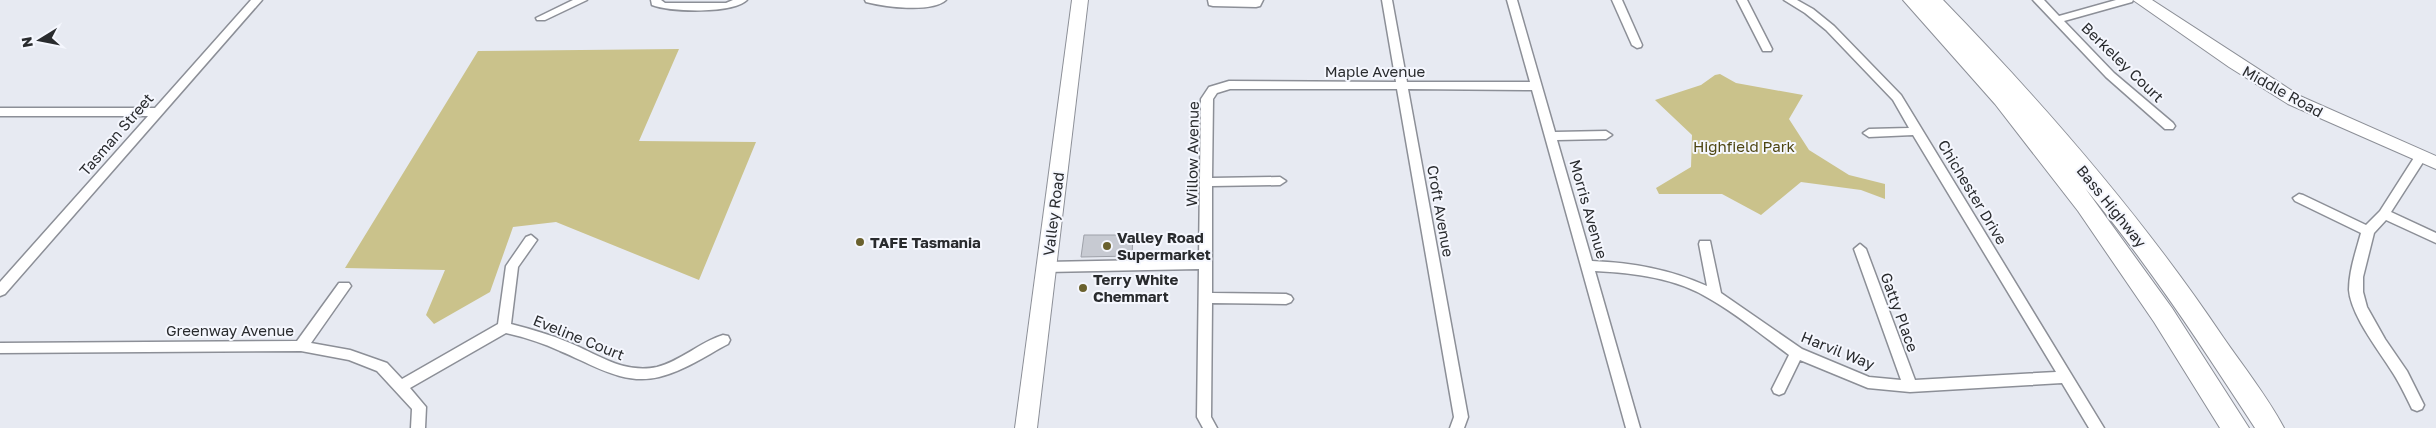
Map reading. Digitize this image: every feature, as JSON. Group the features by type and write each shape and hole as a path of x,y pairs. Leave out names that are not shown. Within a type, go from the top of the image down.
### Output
{"highway":[{"path":"1895,0 2040,145"},
{"name":"Bass Highway","path":"1913,0 1942,30 2040,145 2124,257 2195,361 2235,428"},
{"name":"Bass Highway","path":"1932,0 2012,84 2125,220 2183,297 2270,428"},
{"path":"1948,0 2039,103 2125,220"}],"street":[{"name":"Tasman Street","path":"0,291 257,0"},
{"path":"541,18 582,0"},
{"path":"656,0 656,3 664,6 728,6 742,0"},
{"path":"870,0 888,4 924,4 941,0"},
{"name":"Valley Road","path":"1026,428 1080,0"},
{"path":"1213,0 1213,3 1256,4 1258,0"},
{"name":"Croft Avenue","path":"1387,0 1462,417 1457,428"},
{"name":"Morris Avenue","path":"1512,0 1589,266 1633,428"},
{"path":"1617,0 1637,45"},
{"path":"1742,0 1767,48"},
{"name":"Chichester Drive","path":"1789,0 1809,11 1830,28 1897,98 2097,428"},
{"name":"Berkeley Court","path":"2038,0 2110,75 2169,126"},
{"name":"Berkeley Court","path":"2057,20 2128,0"},
{"name":"Middle Road","path":"2141,0 2256,77 2294,100 2429,160"},
{"name":"Maple Avenue","path":"1213,90 1229,85 1537,86"},
{"name":"Willow Avenue","path":"1210,428 1204,417 1208,182 1207,99 1213,90"},
{"path":"0,112 157,112"},
{"path":"1869,133 1918,131"},
{"path":"1552,136 1606,135"},
{"path":"2417,405 2402,375 2380,343 2360,307 2356,292 2356,277 2368,231 2429,160"},
{"path":"1208,182 1280,181"},
{"path":"2299,198 2368,231"},
{"path":"2384,214 2436,238"},
{"path":"401,387 504,327 512,266 531,240"},
{"path":"1705,244 1715,295"},
{"name":"Gatty Place","path":"1860,249 1910,386"},
{"path":"1046,267 1206,264"},
{"name":"Harvil Way","path":"1589,266 1633,268 1684,282 1715,295 1798,354 1868,382 1910,386 2067,377"},
{"path":"301,346 344,286"},
{"path":"1206,298 1286,298"},
{"name":"Eveline Court","path":"504,327 566,347 610,370 637,376 658,372 681,364 723,340"},
{"name":"Greenway Avenue","path":"0,348 301,346 350,355 382,367 401,387 419,407 418,428"},
{"path":"1779,389 1798,354"}],"green space":[{"path":"679,49 639,141 756,142 699,280 556,222 513,227 490,292 434,324 426,315 445,270 345,268 478,51"},
{"name":"Highfield Park","path":"1720,74 1736,83 1803,95 1789,119 1809,150 1849,175 1885,184 1885,199 1861,190 1801,182 1761,215 1722,194 1659,194 1656,188 1691,167 1692,135 1655,100 1701,85 1715,75"}],"building":[{"name":"Valley Road Supermarket","path":"1084,235 1133,235 1132,256 1081,257"}],"place":[{"name":"TAFE Tasmania","path":"860,242"},
{"name":"Valley Road Supermarket","path":"1107,246"},
{"name":"Terry White Chemmart","path":"1083,288"}]}
